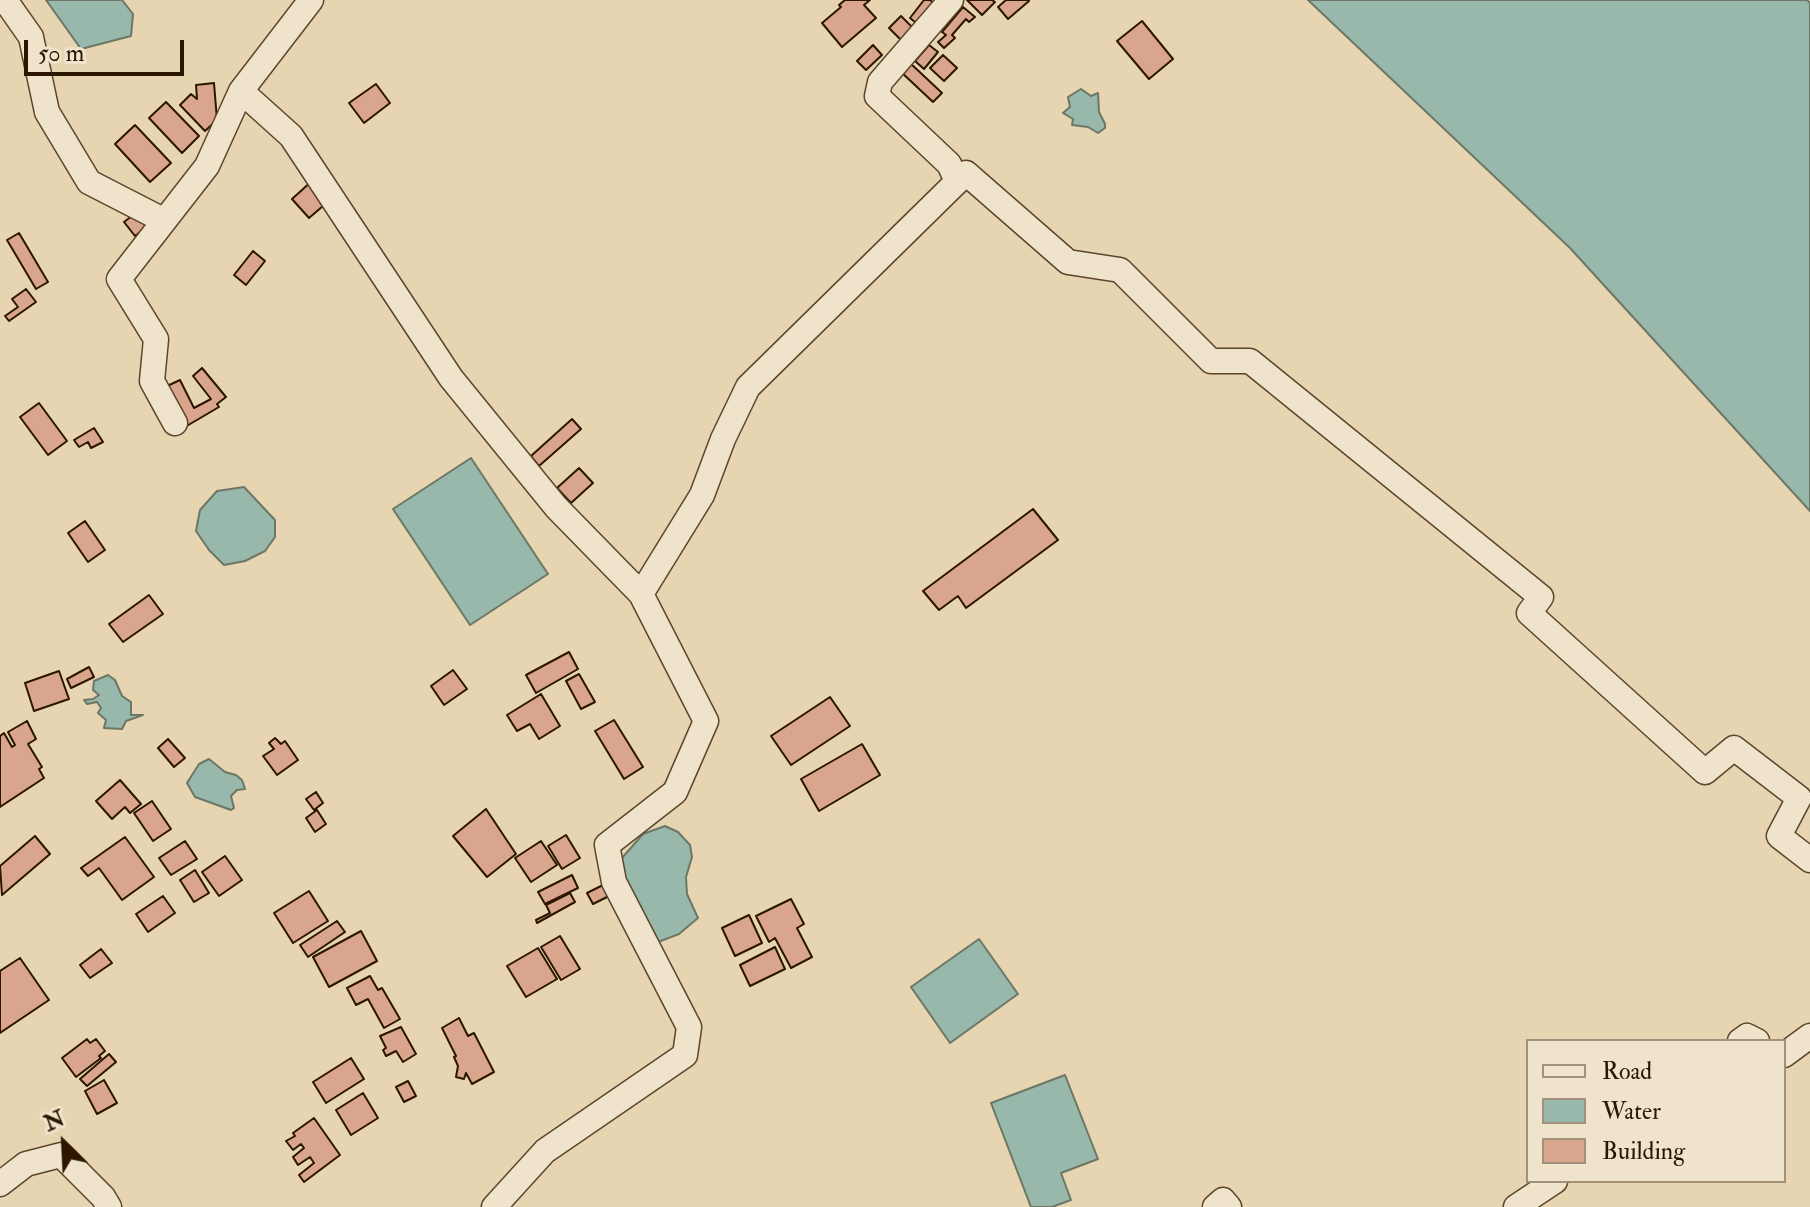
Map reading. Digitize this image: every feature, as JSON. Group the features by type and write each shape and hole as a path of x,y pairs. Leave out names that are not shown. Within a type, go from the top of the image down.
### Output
{"street":[{"path":"5,0 31,37 47,112 89,182 163,220"},
{"path":"175,423 152,381 156,339 119,279 207,166 241,91 311,0"},
{"path":"951,0 880,82 877,96 949,164 957,181"},
{"path":"241,91 291,136 451,378 556,507 641,594 706,721 675,792 607,845 614,882 689,1027 685,1055 545,1151 494,1207"},
{"path":"641,594 702,495 723,439 748,387 966,173 1068,262 1120,270 1211,361 1250,361 1541,597 1529,613 1705,772 1734,748 1799,798 1779,836 1810,860"},
{"path":"1786,1054 1810,1036"},
{"path":"2,1177 26,1164 61,1155 109,1207"},
{"path":"1516,1207 1552,1183"},
{"path":"1215,1207 1223,1200 1229,1207"}],"water":[{"path":"46,0 122,0 133,14 131,36 81,49"},
{"path":"1308,0 1807,0 1810,3 1810,511 1570,248"},
{"path":"1081,89 1091,96 1098,93 1099,112 1105,128 1098,133 1088,127 1072,125 1073,119 1063,113 1070,107 1068,97"},
{"path":"471,458 548,574 470,625 393,509"},
{"path":"244,487 275,520 275,537 265,551 245,561 224,565 196,531 200,510 217,491"},
{"path":"108,675 115,680 122,696 131,702 131,715 143,715 126,721 122,729 104,728 106,720 98,713 101,708 97,702 87,704 84,700 99,695 93,690 94,681"},
{"path":"209,759 242,780 245,789 237,790 231,796 234,808 231,810 195,797 187,783 199,764"},
{"path":"665,826 678,832 690,845 692,857 686,877 687,894 698,918 679,934 658,942 622,872 622,858 643,834"},
{"path":"979,939 1018,994 950,1043 911,987"},
{"path":"1065,1075 1098,1159 1061,1173 1071,1200 1052,1207 1031,1207 991,1103"}],"building":[{"path":"845,0 870,0 864,5 876,18 842,47 822,23"},
{"path":"924,0 930,0 938,7 921,27 910,18"},
{"path":"967,0 992,0 995,2 982,15"},
{"path":"1006,0 1029,1 1008,19 998,7"},
{"path":"963,7 975,17 969,22 966,19 952,35 955,38 944,48 938,42 946,35 942,32"},
{"path":"901,16 920,35 908,47 889,28"},
{"path":"1142,21 1173,59 1149,79 1117,41"},
{"path":"873,45 882,55 866,70 857,61"},
{"path":"929,45 938,52 924,69 915,61"},
{"path":"943,55 957,68 944,81 930,68"},
{"path":"909,62 942,93 933,102 900,71"},
{"path":"214,83 217,120 205,131 180,105 191,94 197,99 196,85"},
{"path":"376,84 390,103 364,123 349,103"},
{"path":"166,102 199,136 182,153 149,118"},
{"path":"135,125 171,163 150,182 115,144"},
{"path":"313,180 330,200 309,218 292,199"},
{"path":"137,212 148,226 135,236 124,222"},
{"path":"19,233 48,282 36,289 7,240"},
{"path":"253,251 265,261 246,285 234,275"},
{"path":"26,289 36,302 9,321 5,316 18,307 12,299"},
{"path":"202,368 226,397 217,404 219,407 185,427 165,387 180,380 194,408 211,399 193,376"},
{"path":"39,403 67,441 48,455 20,417"},
{"path":"572,419 581,429 539,466 531,456"},
{"path":"94,428 103,442 91,448 88,442 79,447 74,440"},
{"path":"579,468 593,483 571,503 557,488"},
{"path":"1033,509 1058,540 966,608 958,596 939,610 923,591"},
{"path":"85,521 105,550 88,562 68,533"},
{"path":"149,595 163,614 123,642 109,624"},
{"path":"569,652 578,669 536,693 526,675"},
{"path":"89,667 94,677 71,688 67,679"},
{"path":"453,670 467,689 444,705 431,686"},
{"path":"59,671 69,699 34,711 25,683"},
{"path":"579,674 595,702 581,709 566,681"},
{"path":"541,694 560,726 539,739 530,724 517,731 507,715"},
{"path":"830,697 850,726 791,765 771,736"},
{"path":"614,720 643,767 624,779 595,731"},
{"path":"27,721 36,739 28,744 42,767 39,769 44,778 0,807 0,736 4,733 12,747 15,745 8,732"},
{"path":"275,738 281,744 285,741 298,760 277,775 263,756 274,749 269,743"},
{"path":"168,739 185,758 174,767 158,748"},
{"path":"862,744 880,775 819,811 801,779"},
{"path":"120,780 141,804 130,813 125,807 112,819 96,801"},
{"path":"316,792 323,803 314,810 306,799"},
{"path":"152,801 171,829 153,841 134,813"},
{"path":"486,809 516,854 487,877 453,836"},
{"path":"317,810 326,824 315,832 306,818"},
{"path":"566,835 580,858 562,869 548,846"},
{"path":"35,836 50,854 2,895 0,866"},
{"path":"125,837 154,877 122,900 99,868 88,876 81,868"},
{"path":"185,841 197,859 171,875 159,858"},
{"path":"541,841 557,865 531,882 515,858"},
{"path":"225,856 242,880 219,896 202,872"},
{"path":"195,870 209,893 194,902 180,880"},
{"path":"572,875 578,888 545,904 538,892"},
{"path":"603,885 609,896 593,904 587,893"},
{"path":"309,891 328,921 293,943 274,913"},
{"path":"570,893 575,902 537,923 536,920 550,913 546,905"},
{"path":"163,896 175,913 148,932 136,914"},
{"path":"791,899 804,924 797,928 812,957 791,968 775,938 769,942 756,916"},
{"path":"749,915 762,943 735,956 722,928"},
{"path":"337,921 345,932 308,957 300,945"},
{"path":"361,931 377,961 329,987 313,957"},
{"path":"560,936 580,969 561,980 541,947"},
{"path":"775,947 785,969 750,986 740,965"},
{"path":"538,948 557,979 526,997 507,966"},
{"path":"101,949 112,963 90,978 80,965"},
{"path":"20,958 49,1000 0,1033 0,971"},
{"path":"370,976 378,990 382,988 400,1019 384,1028 368,999 356,1005 347,988"},
{"path":"459,1018 468,1036 474,1033 494,1072 472,1084 466,1073 464,1079 456,1077 456,1056 442,1028"},
{"path":"401,1027 416,1054 403,1062 396,1051 386,1056 380,1036"},
{"path":"87,1039 90,1043 96,1039 105,1051 99,1056 101,1058 76,1077 62,1058"},
{"path":"109,1054 116,1062 87,1086 80,1079"},
{"path":"351,1058 364,1079 326,1103 313,1082"},
{"path":"104,1080 117,1103 97,1114 85,1091"},
{"path":"408,1081 416,1096 404,1102 396,1087"},
{"path":"363,1093 378,1118 351,1135 336,1110"},
{"path":"314,1118 340,1155 304,1182 299,1175 314,1163 310,1157 298,1165 293,1157 304,1148 301,1144 293,1150 286,1141"}]}
